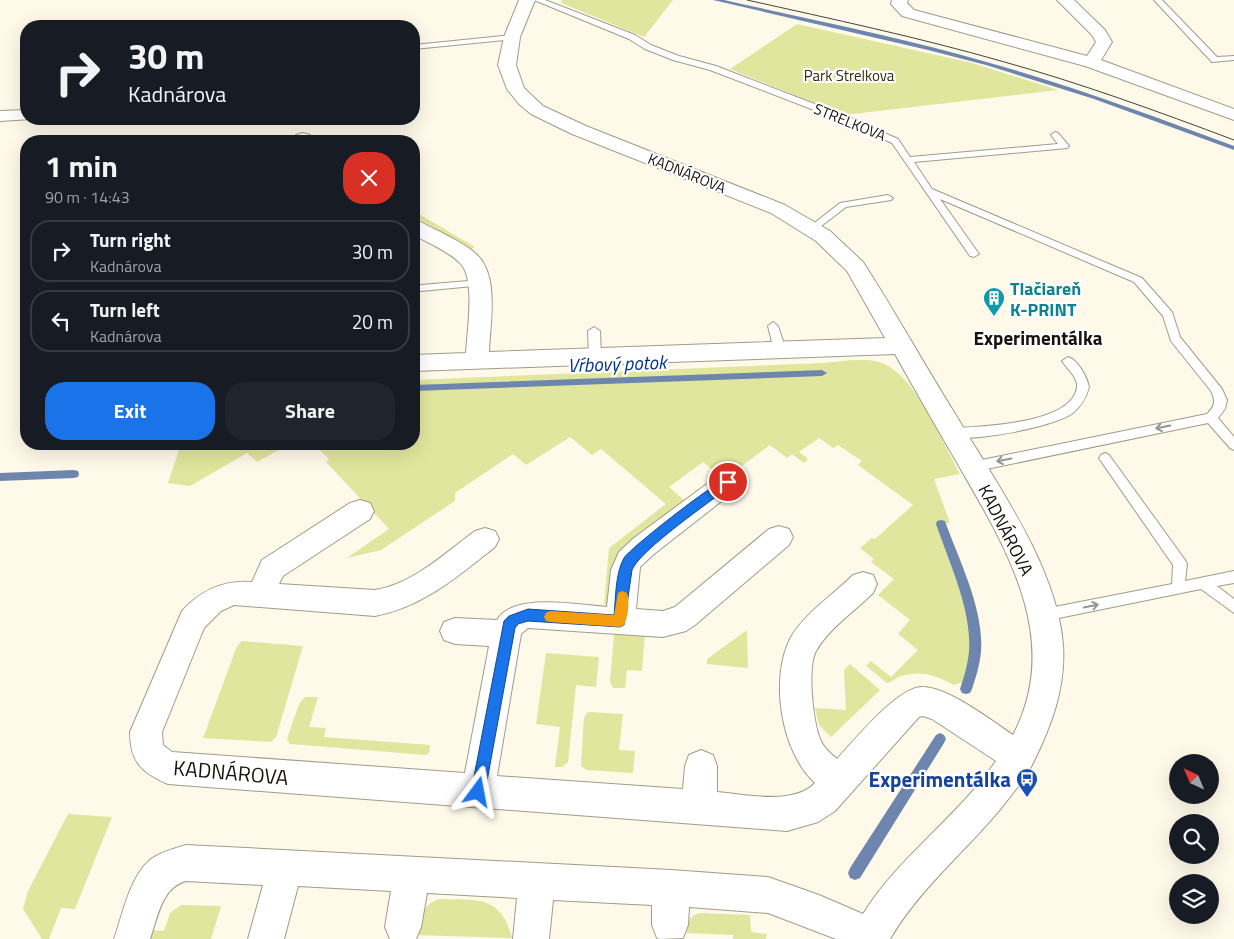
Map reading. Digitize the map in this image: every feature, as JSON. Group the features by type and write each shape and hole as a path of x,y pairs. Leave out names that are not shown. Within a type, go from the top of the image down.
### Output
{"street":[{"name":"KADNÁROVA","path":"132,939 147,895 156,878 169,868 186,863 671,888 768,896 819,913 870,938 906,885 974,814 1000,783 1019,757 1042,707 1050,664 1044,615 1030,571 972,466 855,266 813,228 778,209 579,130 537,110 516,89 507,65 512,37 527,0"},
{"path":"900,0 899,4 908,13 1091,62 1234,115"},
{"path":"1065,0 1099,33 1104,42 1091,62"},
{"path":"0,116 20,115"},
{"path":"420,230 467,257 477,269 480,282 477,361"},
{"path":"420,363 902,346"},
{"path":"620,621 626,570 630,560 644,546 728,482"},
{"path":"260,594 272,568 360,511"},
{"path":"478,792 506,634 514,620 528,615 663,624 675,622 685,616 779,537"},
{"name":"KADNÁROVA","path":"486,539 414,590 387,602 375,603 234,593 220,596 204,605 192,620 146,732 146,748 153,760 168,768 787,814 806,810 823,799 908,707 922,702 940,706 1019,757"},
{"path":"838,782 815,761 806,746 800,722 798,659 802,646 813,633 864,584"},
{"path":"455,631 506,634"},
{"path":"699,808 701,766"},
{"path":"266,939 285,868"},
{"path":"403,927 412,874"},
{"path":"532,939 537,881"},
{"path":"670,925 671,888"}],"lane":[{"name":"STRELKOVA","path":"538,0 632,37 648,47 713,68 895,141 974,254"},
{"path":"1158,0 1215,60 1234,58"},
{"path":"420,46 512,37"},
{"path":"908,160 1064,146 1056,135"},
{"path":"930,191 1138,280 1168,316 1175,338 1216,389 1221,400 1219,409 1211,418 972,466"},
{"path":"813,228 843,205 888,198"},
{"path":"422,288 480,282"},
{"path":"773,326 780,350"},
{"path":"594,331 595,357"},
{"path":"952,433 987,431 1029,424 1069,411 1076,406 1084,389 1082,379 1068,361"},
{"path":"1211,418 1234,445"},
{"path":"1106,458 1180,564 1178,588"},
{"path":"1044,615 1234,577"},
{"path":"1203,583 1234,606"}],"green space":[{"path":"562,0 673,0 644,37 561,3"},
{"name":"Park Strelkova","path":"797,24 972,63 1058,90 844,115 730,69"},
{"path":"420,215 475,247 471,249 420,219"},
{"path":"871,360 882,363 894,370 917,395 937,428 960,474 934,479 950,523 937,525 961,591 969,626 969,660 964,682 954,685 935,676 915,673 901,676 887,683 866,666 871,661 891,677 918,650 898,634 910,620 878,595 894,579 871,562 874,559 860,548 872,538 875,539 913,505 858,465 862,461 838,445 833,448 819,438 799,452 808,459 804,463 792,454 787,458 770,445 724,479 703,462 669,487 685,501 606,605 604,605 609,548 666,504 601,449 592,455 570,437 526,465 513,454 455,493 455,501 381,550 347,558 389,529 326,462 329,459 320,450 420,450 420,380"},
{"path":"179,450 279,450 257,462 247,453 190,486 168,483"},
{"path":"747,630 748,668 707,664 707,659"},
{"path":"645,633 642,671 627,670 625,688 613,688 610,682 614,635"},
{"path":"242,641 303,646 276,737 271,742 203,738 237,646"},
{"path":"546,653 599,657 596,687 576,685 568,762 562,767 555,767 560,727 536,724"},
{"path":"850,664 880,690 831,737 819,725 815,708 846,710 844,670"},
{"path":"305,697 318,697 309,727 326,728 324,737 430,745 429,753 426,755 290,744 287,739 299,704"},
{"path":"588,712 623,714 619,750 635,751 633,773 587,770 581,766 584,717"},
{"path":"68,814 112,817 75,909 61,908 49,939 42,939 23,909 28,891"},
{"path":"440,899 476,900 494,907 507,924 512,938 416,935 423,912 429,904"},
{"path":"181,905 221,906 211,939 147,939 150,930 164,931 170,913"},
{"path":"700,913 750,915 751,932 767,934 766,939 733,939 733,935 687,933 689,920"}],"waterway":[{"path":"716,0 929,48 988,64 1096,98 1233,148"},
{"name":"Vŕbový potok","path":"420,388 822,373"},
{"name":"Vŕbový potok","path":"0,477 74,474"},
{"name":"Vŕbový potok","path":"941,524 962,581 973,625 975,653 966,689"},
{"name":"Vŕbový potok","path":"855,873 940,739"}],"tram line":[{"path":"747,0 906,36 1001,61 1118,98 1234,140"}],"slow traffic":[{"path":"550,617 620,621 622,597"}],"place":[{"name":"Tlačiareň K-PRINT","path":"994,317"},
{"name":"Experimentálka","path":"1027,798"}],"district":[{"name":"Experimentálka","path":"1038,337"}],"route":[{"path":"478,792 509,626 514,620 528,615 620,621 626,570 634,554 728,482"}]}
